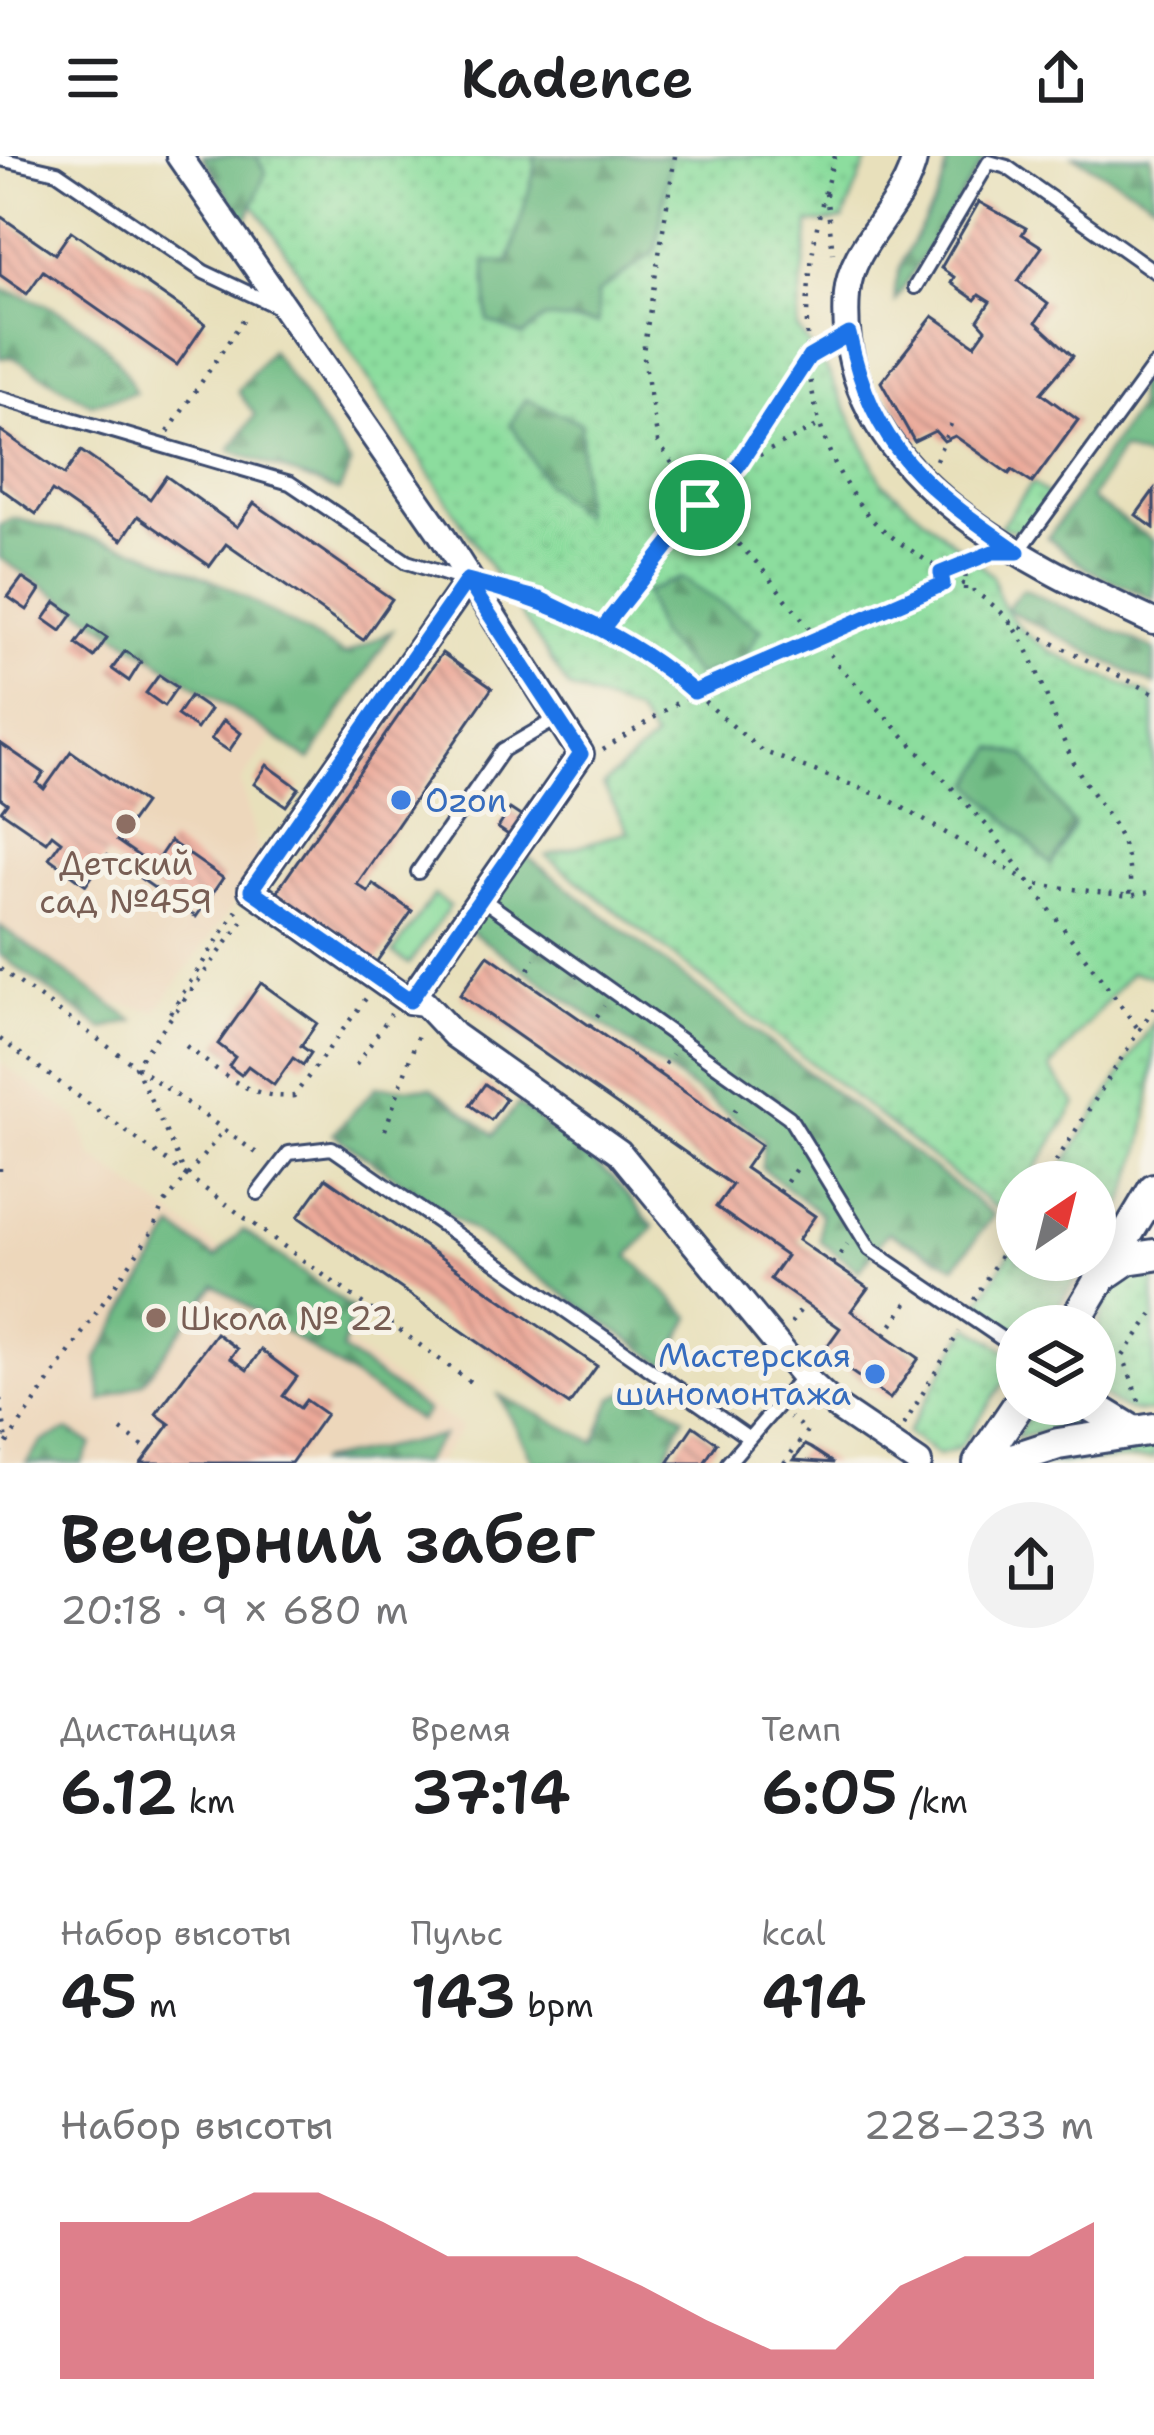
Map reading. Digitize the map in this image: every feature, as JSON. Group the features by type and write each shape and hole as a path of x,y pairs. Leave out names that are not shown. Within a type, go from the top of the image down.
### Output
{"street":[{"path":"179,156 581,754 481,898 417,1002"},
{"path":"915,156 903,196 852,271 847,294 849,334 871,407 905,464 932,493 1018,552 1154,622"},
{"path":"467,580 251,890 417,1002 454,1035 632,1164 802,1376 919,1463"},
{"path":"1116,1254 1154,1190"},
{"path":"1116,1267 1127,1259 1154,1256"},
{"path":"1000,1463 1144,1424"},
{"path":"979,1463 1005,1425"}],"lane":[{"path":"0,159 57,172 204,272 284,310"},
{"path":"915,287 989,162 1006,167 1154,271"},
{"path":"1018,552 1154,366"},
{"path":"0,398 290,483 406,562 467,580"},
{"path":"418,872 503,750 558,718"},
{"path":"481,898 789,1117 870,1249 996,1335"},
{"path":"258,1192 289,1153 332,1148 746,1436"},
{"path":"728,1463 746,1436 802,1376"}],"path":[{"path":"675,156 643,352 658,442 700,505 759,565 816,638 990,829 1101,983 1140,1029"},
{"path":"835,156 804,310 821,424 867,514 1010,622 1154,693"},
{"path":"825,188 834,258 838,267 852,271"},
{"path":"161,442 245,316"},
{"path":"602,629 700,505 738,466 809,357 849,334"},
{"path":"738,466 821,424"},
{"path":"936,460 951,424"},
{"path":"941,573 966,561 1018,552"},
{"path":"965,590 966,561"},
{"path":"589,760 694,692 943,584 941,573"},
{"path":"467,580 540,599 602,629 652,656 762,751 886,798 1033,884 1130,896 1154,891"},
{"path":"1010,622 1074,763 1124,838 1131,866 1130,896"},
{"path":"162,1029 182,991 251,890"},
{"path":"135,1066 245,918"},
{"path":"522,979 546,944"},
{"path":"0,969 260,1155"},
{"path":"186,1046 237,1084 267,1099 294,1096 379,979"},
{"path":"356,1065 398,1004 417,1002 409,1071 386,1130"},
{"path":"1056,1161 1154,1007"},
{"path":"0,1040 472,1383"},
{"path":"135,1066 186,1175"},
{"path":"0,1454 186,1175 224,1130"},
{"path":"780,1192 810,1150"},
{"path":"892,1445 996,1265"},
{"path":"885,1335 921,1284"},
{"path":"791,1323 805,1304"},
{"path":"1144,1424 1123,1357 1154,1312"},
{"path":"0,1399 7,1443"},
{"path":"122,1430 150,1451"},
{"path":"784,1463 807,1431"}],"shaded area":[{"name":"Детский сад №459","path":"25,559 277,731 241,782 262,866 156,1011 97,1000 0,931 0,565"},
{"name":"Школа № 22","path":"0,1062 79,1119 91,1155 462,1428 437,1463 0,1463"}],"green space":[{"path":"202,156 256,156 266,172 246,222"},
{"path":"214,156 869,156 843,220 809,224 797,328 827,370 882,482 993,576 1015,622 1056,654 1154,697 1154,977 1131,972 1050,1069 1076,1104 1041,1161 996,1161 996,1208 546,856 628,831 603,785 654,739 636,713 569,688 265,220"},
{"path":"534,156 670,156 656,251 598,293 598,323 544,318 523,336 488,321 485,262 509,262 536,165"},
{"path":"947,156 986,156 895,301 902,264 938,196"},
{"path":"1074,156 1151,156 1154,202"},
{"path":"0,289 81,325 113,355 135,393 91,404 13,357 0,358"},
{"path":"1154,342 1154,461 1121,450 1091,499 1154,541 1154,600 1087,569 1048,538 1137,408 1137,367"},
{"path":"271,350 351,465 339,491 230,450 255,415 238,391"},
{"path":"526,399 581,423 582,516 544,482 511,423"},
{"path":"1032,483 1050,496 1022,532 1000,527"},
{"path":"13,518 143,551 223,585 345,655 392,631 310,760 0,558 0,526"},
{"path":"681,578 761,629 740,664 697,676 658,634 645,592"},
{"path":"1023,589 1154,650 1154,685 1006,609"},
{"path":"994,748 1026,756 1074,826 1051,865 972,784"},
{"path":"521,852 994,1215 955,1266 888,1232 859,1271 820,1241 821,1214 762,1168 764,1139 466,928"},
{"path":"434,895 450,906 409,964 393,953"},
{"path":"0,926 134,1021 103,1029 0,955"},
{"path":"1154,1021 1148,1112 1135,1171 1116,1216 1116,1161 1066,1161"},
{"path":"376,1087 432,1088 494,1135 518,1104 613,1178 654,1227 629,1256 691,1317 666,1365 333,1134"},
{"path":"174,1228 215,1258 243,1230 353,1309 342,1350 427,1411 419,1421 215,1285 143,1382 102,1401 97,1359"},
{"path":"1154,1269 1154,1411 1116,1404 1116,1305 1106,1305 1119,1284"},
{"path":"996,1276 996,1281 1075,1281 1058,1305 996,1305 996,1324 975,1310"},
{"path":"969,1326 996,1344 996,1394 958,1449 938,1455 907,1433"},
{"path":"639,1387 684,1417 662,1463 534,1463 499,1395 595,1442 612,1398"},
{"path":"1024,1425 1071,1425 1016,1438"},
{"path":"68,1430 92,1444 82,1463 26,1463 42,1442"},
{"path":"442,1436 422,1463 318,1463 320,1461"},
{"path":"1154,1443 1154,1458 1037,1463"}],"building":[{"path":"979,202 1026,228 1022,234 1042,247 1018,281 1048,304 1036,322 1073,356 1041,393 1078,420 1032,483 1012,470 1009,474 955,436 944,441 935,431 914,441 881,382 933,316 975,345 986,329 978,320 990,302 979,295 975,300 951,283 954,277 941,268"},
{"path":"0,216 55,254 71,231 205,324 177,365 43,271 27,294 0,275"},
{"path":"0,430 64,475 81,451 150,499 166,476 237,527 254,503 392,599 363,640 226,544 210,566 138,516 122,540 52,491 36,514 0,488"},
{"path":"1154,490 1154,528 1136,515"},
{"path":"22,578 40,590 27,610 8,597"},
{"path":"56,602 73,614 61,631 44,619"},
{"path":"89,626 107,638 94,657 76,644"},
{"path":"125,651 141,662 129,681 112,669"},
{"path":"442,653 492,688 357,884 368,892 373,884 412,911 375,964 275,894"},
{"path":"159,675 177,687 164,706 146,693"},
{"path":"190,696 210,710 197,729 177,715"},
{"path":"224,720 241,733 229,751 211,739"},
{"path":"0,743 44,773 37,783 44,789 71,751 144,803 117,841 153,866 170,841 223,878 196,917 107,855 86,885 49,858 61,841 52,834 46,842 1,811 7,803 0,798"},
{"path":"267,765 299,788 286,806 254,784"},
{"path":"510,809 525,819 513,838 498,828"},
{"path":"488,955 761,1145 745,1168 815,1216 798,1240 868,1288 851,1311 919,1358 890,1399 823,1352 840,1328 770,1279 786,1256 716,1207 732,1185 460,995"},
{"path":"261,983 317,1023 301,1046 311,1053 303,1065 293,1058 274,1085 248,1066 241,1075 229,1066 235,1057 218,1044"},
{"path":"485,1084 506,1099 491,1120 470,1105"},
{"path":"326,1178 597,1366 569,1405 298,1217"},
{"path":"216,1333 237,1349 230,1358 247,1370 261,1350 297,1377 283,1396 300,1408 306,1400 326,1414 291,1463 141,1463 170,1424 156,1414"},
{"path":"693,1426 717,1443 704,1463 668,1463"},
{"path":"805,1445 811,1448 834,1463 794,1460"}],"place":[{"name":"Ozon","path":"401,800"},
{"name":"Детский сад №459","path":"126,824"},
{"name":"Школа № 22","path":"156,1318"},
{"name":"Мастерская шиномонтажа","path":"875,1374"}],"route":[{"path":"700,505 602,629 540,599 467,580 251,890 410,1001 581,754 467,580 540,599 602,629 652,656 694,692 943,584 941,573 966,561 993,552 1018,552 932,493 905,464 881,431 856,369 849,334 809,357 738,466 700,505"}]}
